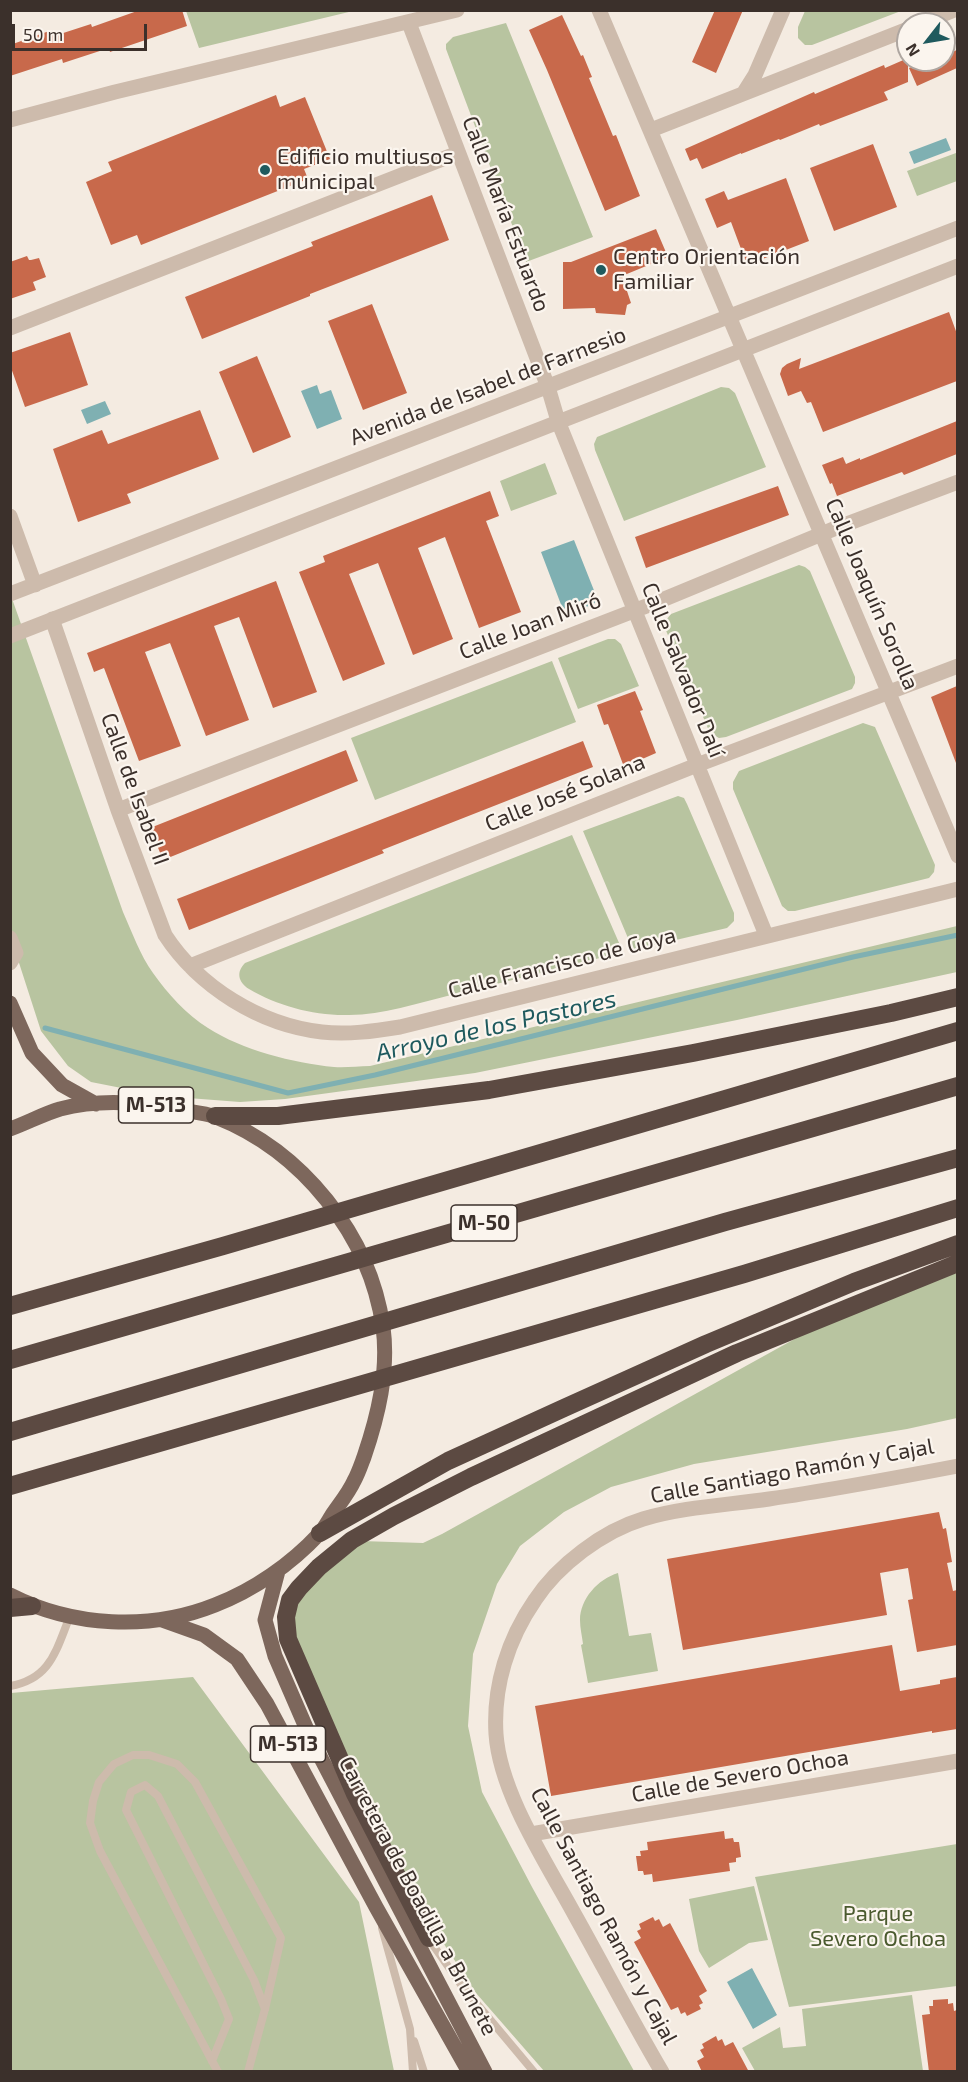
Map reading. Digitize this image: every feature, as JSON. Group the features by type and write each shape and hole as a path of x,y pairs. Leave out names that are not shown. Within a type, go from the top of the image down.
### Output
{"highway":[{"path":"215,1116 278,1116 489,1090 693,1053 891,1013 957,997"},
{"path":"10,1306 957,1031"},
{"name":"M-50","path":"10,1360 957,1086"},
{"path":"10,1432 724,1222 957,1158"},
{"path":"10,1486 744,1274 957,1208"},
{"path":"320,1533 448,1461 564,1408 706,1344 854,1282 957,1244"},
{"path":"429,1938 355,1794 288,1639 286,1617 290,1600 299,1587 352,1540 471,1477 737,1353 957,1263"},
{"path":"10,1608 32,1606"}],"main road":[{"name":"M-513","path":"10,1003 32,1053 62,1085 96,1104"},
{"name":"M-513","path":"10,1129 60,1109 96,1104 150,1104 215,1116 270,1145 308,1178 334,1208 354,1243 372,1284 383,1327 384,1358 380,1397 373,1430 355,1480 320,1533 278,1571 234,1598 201,1611 162,1620 99,1621 32,1606 10,1595"},
{"name":"Carretera de Boadilla a Brunete","path":"278,1571 265,1620 275,1656 311,1739 485,2072"},
{"name":"Carretera de Boadilla a Brunete","path":"162,1620 204,1635 237,1659 267,1704 376,1907 469,2072"}],"street":[{"path":"10,120 115,92 457,10"},
{"name":"Calle Joaquín Sorolla","path":"599,10 957,856"},
{"path":"743,94 755,75 783,10"},
{"name":"Calle María Estuardo","path":"409,22 548,387 558,421"},
{"path":"651,130 896,34"},
{"path":"10,328 458,153"},
{"name":"Avenida de Isabel de Farnesio","path":"10,594 957,228"},
{"path":"10,636 957,266"},
{"name":"Calle Salvador Dalí","path":"558,421 766,935"},
{"name":"Calle Joan Miró","path":"118,810 957,483"},
{"path":"10,516 35,585"},
{"name":"Calle de Isabel II","path":"52,620 118,810 165,934 190,966"},
{"name":"Calle José Solana","path":"190,966 697,765 957,666"},
{"name":"Calle Francisco de Goya","path":"190,966 239,1004 272,1021 324,1032 366,1032 400,1027 957,889"},
{"path":"10,938 16,953 10,963"},
{"name":"Calle Santiago Ramón y Cajal","path":"660,2069 531,1834 512,1794 500,1758 496,1734 499,1686 509,1646 524,1616 544,1586 568,1563 605,1537 642,1520 683,1511 846,1488 957,1466"},
{"name":"Calle de Severo Ochoa","path":"531,1834 957,1761"}],"lane":[{"path":"10,1686 36,1678 50,1664 70,1616"},
{"path":"218,2072 100,1851 90,1823 99,1782 114,1764 133,1755 149,1755 177,1764 195,1782 281,1938 248,2072"},
{"path":"212,2061 229,2019 126,1810 131,1792 145,1785 158,1796 254,1980 265,2009"},
{"path":"370,1853 462,1986 534,2072"},
{"path":"376,1907 424,2072"},
{"path":"410,2029 413,2072"}],"green space":[{"path":"186,10 353,11 199,48"},
{"path":"805,10 901,11 812,45 805,45 798,38 798,27"},
{"path":"506,23 593,237 526,262 446,49 446,44 453,37"},
{"path":"956,153 957,181 917,196 907,171"},
{"path":"721,387 729,388 735,393 766,467 624,521 595,450 594,444 597,437"},
{"path":"545,463 557,494 511,511 500,481"},
{"path":"799,565 810,571 855,677 855,683 852,689 719,738 710,733 664,626 666,620 671,614"},
{"path":"10,593 123,912 140,951 159,981 185,1010 200,1023 236,1043 268,1054 318,1065 370,1066 957,926 957,972 737,1020 475,1073 285,1099 240,1102 162,1096 91,1082 68,1066 41,1031 11,938"},
{"path":"608,639 615,639 621,644 639,686 578,709 558,658"},
{"path":"552,661 576,722 375,800 351,738"},
{"path":"863,723 875,727 935,865 934,872 929,878 788,911 782,906 733,789 733,782 739,771"},
{"path":"678,796 684,798 687,804 734,913 734,921 727,928 633,950 583,831"},
{"path":"572,835 623,952 400,1008 362,1014 323,1014 297,1009 260,995 245,986 241,980 239,973 245,963"},
{"path":"957,1270 957,1418 907,1429 694,1464 611,1487 564,1512 520,1546 497,1584 473,1654 468,1726 482,1792 634,2071 544,2071 476,1993 402,1880 293,1643 293,1608 332,1562 361,1541 423,1543 829,1320"},
{"path":"618,1573 629,1636 651,1633 658,1671 588,1683 581,1645 583,1644 581,1612 587,1597 597,1585"},
{"path":"193,1677 359,1902 394,2071 11,2072 11,1693"},
{"name":"Parque Severo Ochoa","path":"957,1844 957,1986 789,2007 755,1877"},
{"path":"754,1886 768,1940 749,1943 709,1968 699,1951 689,1899"},
{"path":"912,1995 923,2071 755,2071 742,2048 780,2027 783,2048 806,2046 802,2009"}],"water":[{"path":"946,138 951,150 914,164 909,152"},
{"path":"317,385 320,394 331,390 342,419 317,429 301,391"},
{"path":"105,401 111,414 87,424 81,410"},
{"path":"574,540 597,598 594,604 565,615 541,552"},
{"path":"752,1968 777,2015 753,2029 727,1982"}],"building":[{"path":"140,10 182,10 187,26 110,52 109,48 63,63 62,59 10,76 10,45 52,30 54,36 91,24 92,27"},
{"path":"715,10 743,10 716,73 692,62"},
{"path":"562,15 581,56 583,55 592,77 589,78 613,136 616,135 640,196 605,211 529,30"},
{"path":"896,63 896,72 908,72 908,82 884,92 888,100 702,169 697,158 690,161 685,149 814,92 815,94 884,65 885,68"},
{"path":"911,72 948,72 917,86"},
{"name":"Edificio multiusos municipal","path":"276,95 280,107 305,97 330,159 304,169 308,179 141,245 137,235 111,245 86,182 112,171 108,162"},
{"path":"873,144 897,207 834,231 810,168"},
{"path":"786,178 809,241 747,265 731,222 717,228 705,199 724,191 728,200"},
{"path":"432,195 449,240 202,339 185,297 313,246 311,242"},
{"name":"Centro Orientación Familiar","path":"656,229 668,257 622,276 631,303 627,305 625,315 596,313 595,308 563,309 563,262 571,262"},
{"path":"27,256 29,260 39,258 46,277 33,282 36,290 10,299 10,262"},
{"path":"372,304 407,393 363,410 328,321"},
{"path":"949,312 957,334 957,381 823,432 811,402 807,403 801,391 788,396 780,374 782,368 787,364 801,358 799,369"},
{"path":"70,332 88,385 25,407 10,365 10,353"},
{"path":"257,356 291,437 253,453 219,372"},
{"path":"200,410 219,459 127,494 131,503 78,522 53,449 102,430 108,444"},
{"path":"957,421 957,454 904,475 902,472 837,496 822,465 843,457 846,464 860,458 860,460"},
{"path":"778,486 789,515 646,568 635,537"},
{"path":"490,491 499,516 486,521 521,612 479,628 445,537 418,548 453,639 413,655 378,563 349,574 385,664 343,681 299,572 325,562 323,556"},
{"path":"276,581 317,692 273,708 239,617 214,626 249,720 206,736 170,643 145,652 181,746 139,761 104,668 94,672 87,653"},
{"path":"957,686 957,763 956,763 931,697"},
{"path":"635,691 656,753 624,767 608,724 604,725 597,705"},
{"path":"583,741 593,767 382,850 384,853 189,930 177,899"},
{"path":"346,750 358,781 163,860 150,828"},
{"path":"939,1512 943,1529 946,1528 952,1562 947,1563 953,1591 957,1590 957,1645 917,1652 908,1600 913,1599 908,1568 880,1573 887,1615 683,1650 667,1559"},
{"path":"892,1645 900,1691 940,1684 940,1680 957,1677 957,1729 932,1733 932,1731 551,1796 535,1706"},
{"path":"724,1831 725,1839 733,1838 734,1842 739,1842 741,1857 736,1858 736,1862 729,1863 730,1871 653,1882 652,1874 644,1875 643,1871 638,1871 636,1856 641,1856 640,1851 648,1850 647,1842"},
{"path":"653,1917 655,1921 659,1919 663,1927 670,1923 707,1991 699,1996 703,2003 699,2005 701,2009 687,2016 685,2012 681,2014 678,2007 671,2010 634,1942 641,1938 637,1931 641,1929 639,1924"},
{"path":"948,1999 948,2004 953,2003 954,2011 957,2010 957,2072 929,2072 922,2015 930,2014 929,2006 933,2006 933,2000"},
{"path":"716,2036 718,2041 722,2039 725,2046 733,2042 749,2072 702,2072 697,2061 704,2057 700,2050 704,2048 702,2044"}],"waterway":[{"name":"Arroyo de los Pastores","path":"45,1028 288,1093 375,1075 853,957 958,935"}],"place":[{"name":"Edificio multiusos municipal","path":"265,170"},
{"name":"Centro Orientación Familiar","path":"601,270"}]}
